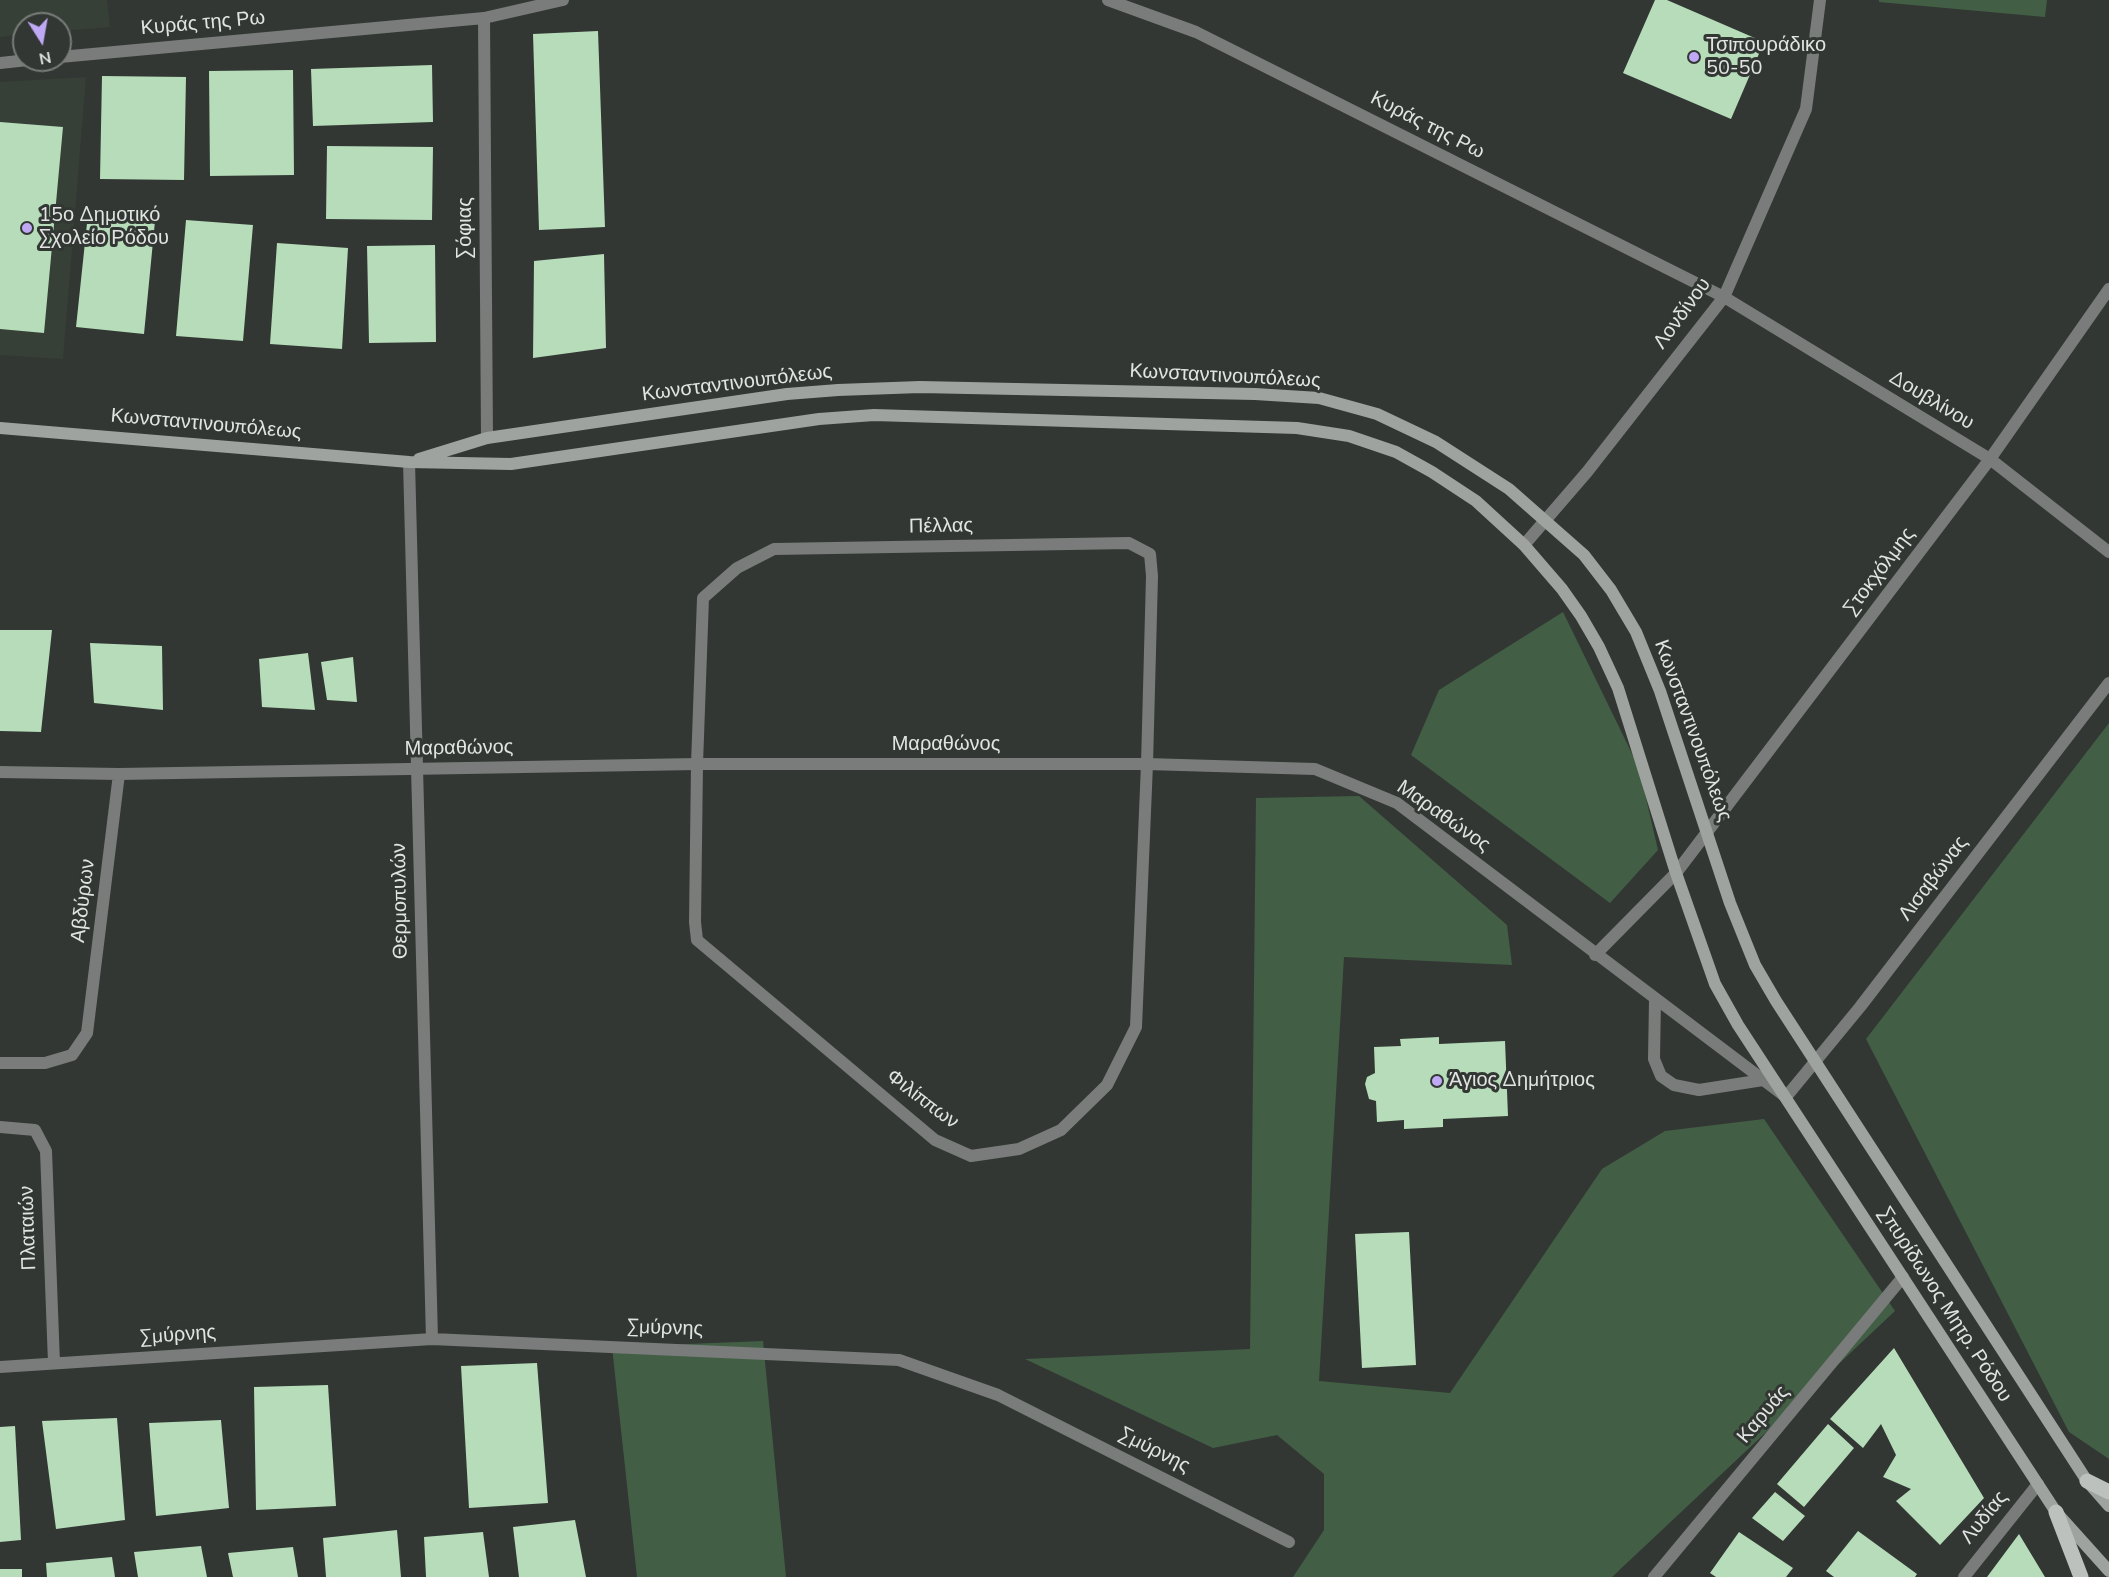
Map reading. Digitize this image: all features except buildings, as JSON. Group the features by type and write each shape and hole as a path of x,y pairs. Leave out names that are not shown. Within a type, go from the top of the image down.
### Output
{"main road":[{"name":"Κωνσταντινουπόλεως","path":"409,462 487,438 787,394 838,390 932,387 1255,394 1319,398 1377,414 1436,442 1509,489 1584,555 1611,590 1636,632 1660,691 1730,903 1755,965 1795,1029"},
{"name":"Κωνσταντινουπόλεως","path":"0,428 409,462 511,464 819,418 874,415 1297,428 1349,436 1396,452 1476,501 1524,545 1563,589 1581,616 1618,688 1676,873 1715,984 1756,1052"},
{"name":"Σπυρίδωνος Μητρ. Ρόδου","path":"1795,1029 2087,1481 2109,1506"},
{"name":"Σπυρίδωνος Μητρ. Ρόδου","path":"1756,1052 2056,1512 2109,1571"},
{"path":"2087,1481 2109,1492"},
{"path":"2056,1512 2081,1577"}],"street":[{"name":"Κυράς της Ρω","path":"72,56 484,18 563,0"},
{"name":"Κυράς της Ρω","path":"1108,0 1196,32 1724,297"},
{"name":"Λονδίνου","path":"1524,545 1587,472 1724,297 1806,110 1819,0"},
{"name":"Σόφιας","path":"484,18 487,438"},
{"name":"Στοκχόλμης","path":"1595,955 1676,873 1990,459 2109,290"},
{"name":"Δουβλίνου","path":"1724,297 1990,459 2109,552"},
{"name":"Θερμοπυλών","path":"409,462 432,1340"},
{"name":"Πέλλας","path":"697,764 703,598 737,568 774,549 1129,543 1150,554 1151,565 1147,764"},
{"name":"Λισαβώνας","path":"1786,1097 1868,998 2109,682"},
{"name":"Μαραθώνος","path":"0,772 119,774 697,764 1147,764 1315,769 1396,803 1786,1097"},
{"name":"Φιλίππων","path":"697,764 696,922 698,940 935,1140 971,1156 1019,1149 1061,1130 1107,1085 1136,1027 1147,764"},
{"name":"Αβδύρων","path":"0,1063 45,1063 72,1055 87,1033 119,774"},
{"path":"1655,1000 1654,1059 1661,1076 1674,1085 1699,1090 1763,1080"},
{"name":"Πλαταιών","path":"0,1127 35,1130 46,1151 54,1363"},
{"name":"Καρυάς","path":"1654,1577 1903,1277"},
{"name":"Σμύρνης","path":"0,1367 432,1340 899,1360 998,1395 1289,1542"},
{"name":"Λυδίας","path":"1964,1577 2038,1484"}],"shaded area":[{"path":"0,0 107,0 110,27 72,30 72,12 12,12 12,36 0,37"},
{"path":"86,77 63,359 0,355 0,82"}],"green space":[{"path":"1879,0 2047,0 2045,17 1879,2"},
{"path":"1563,612 1639,768 1658,850 1610,903 1411,755 1439,690"},
{"path":"2109,723 2109,1459 2069,1432 1866,1039"},
{"path":"1359,796 1507,925 1512,965 1344,957 1319,1381 1450,1393 1602,1169 1665,1131 1764,1119 1895,1311 1612,1577 1293,1577 1324,1530 1324,1474 1277,1435 1213,1448 1025,1359 1250,1349 1256,798"},
{"path":"763,1341 786,1577 637,1577 612,1347"}],"place":[{"name":"Τσιπουράδικο 50-50","path":"1694,57"},
{"name":"15ο Δημοτικό Σχολείο Ρόδου","path":"27,228"},
{"name":"Άγιος Δημήτριος","path":"1437,1081"}]}
